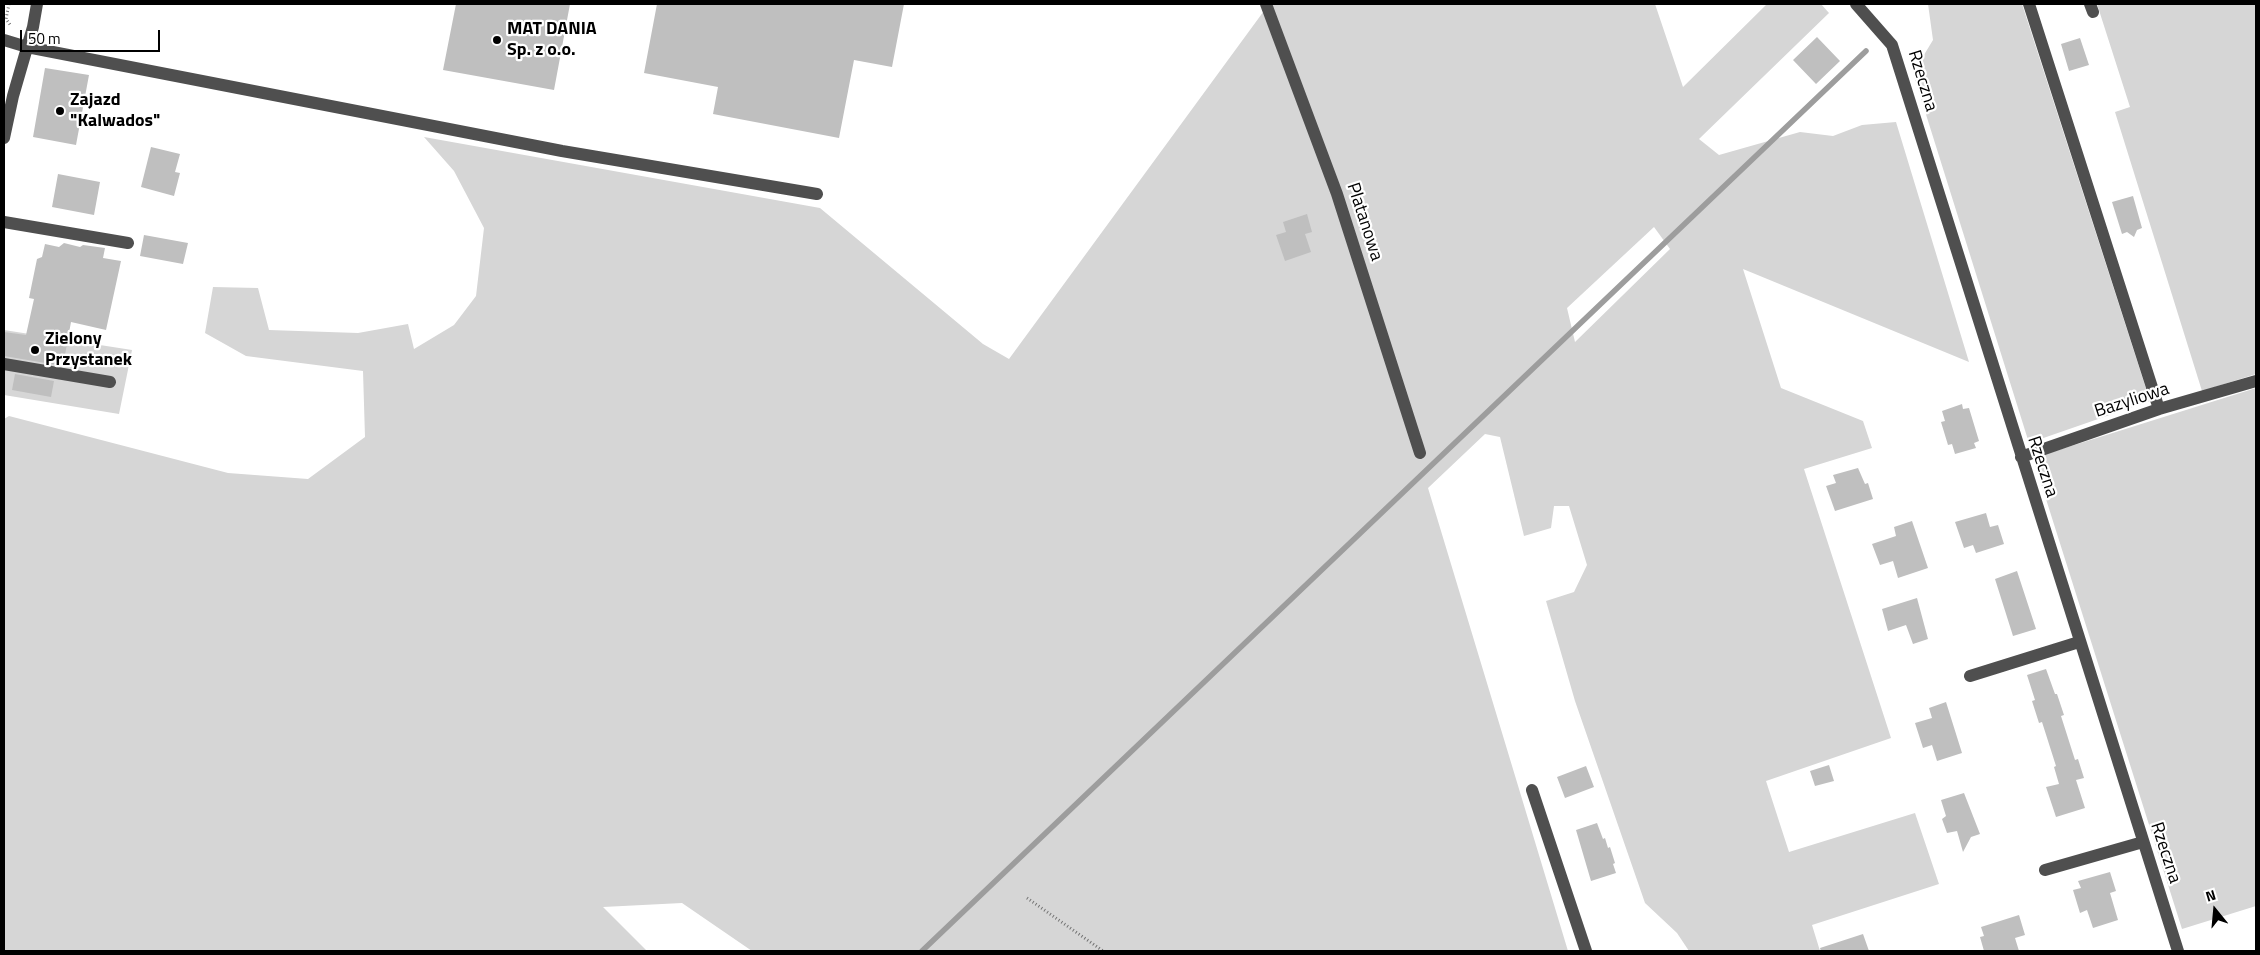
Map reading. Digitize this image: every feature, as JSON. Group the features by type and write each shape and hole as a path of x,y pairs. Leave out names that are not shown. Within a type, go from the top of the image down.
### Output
{"street":[{"path":"4,138 12,96 28,47 37,4"},
{"name":"Platanowa","path":"1266,4 1337,194 1420,453"},
{"name":"Rzeczna","path":"1856,4 1892,45 2178,951"},
{"path":"2029,4 2159,409"},
{"path":"4,40 28,47 562,150 817,194"},
{"path":"4,222 128,243"},
{"path":"4,364 110,382"},
{"name":"Bazyliowa","path":"2021,457 2159,409 2256,381"},
{"path":"1970,676 2080,642"},
{"path":"1532,790 1586,951"},
{"path":"2045,870 2143,842"}],"path":[{"path":"9,4 6,18 11,26 32,32"},
{"path":"1027,898 1103,951"}],"shaded area":[{"path":"1269,4 1655,4 1683,87 1767,4 1821,4 1829,13 1699,139 1719,155 1800,132 1833,136 1862,125 1896,122 1969,362 1743,269 1781,388 1863,421 1872,448 1804,469 1891,738 1766,781 1789,852 1915,813 1939,884 1812,925 1820,951 1689,951 1677,933 1645,903 1575,701 1546,601 1574,592 1587,565 1569,506 1554,506 1551,528 1524,536 1500,437 1485,434 1428,488 1568,951 752,951 682,903 603,907 647,951 4,951 4,419 9,416 228,473 308,479 365,437 363,371 246,356 205,333 213,287 258,288 269,330 358,333 408,324 414,349 454,325 476,296 484,228 454,171 424,137 820,208 983,344 1009,359","holes":["1654,227 1670,249 1575,342 1567,308"]},
{"path":"1928,4 2022,4 2150,401 2029,443 1913,73 1933,40"},
{"path":"2097,4 2256,4 2256,374 2202,391 2115,112 2130,107"},
{"path":"4,330 132,350 119,414 4,395"},
{"path":"2256,388 2256,906 2182,929 2033,458"}],"building":[{"path":"456,4 570,4 554,90 443,70"},
{"path":"657,4 904,4 892,67 854,60 839,138 713,114 718,87 644,73"},
{"path":"1817,37 1840,61 1816,84 1793,60"},
{"path":"2080,38 2089,65 2069,71 2061,44"},
{"name":"Zajazd \"Kalwados\"","path":"45,68 89,75 76,145 33,137"},
{"path":"151,147 180,154 175,172 180,173 174,196 141,187"},
{"path":"58,174 100,182 94,215 52,207"},
{"path":"2133,196 2142,228 2137,230 2134,237 2127,232 2122,234 2112,202"},
{"path":"1307,214 1312,232 1305,234 1311,252 1285,261 1276,235 1286,232 1283,222"},
{"path":"144,235 188,243 183,264 140,256"},
{"path":"64,243 80,247 83,245 105,248 103,258 121,261 106,330 71,322 63,366 4,356 4,332 26,335 34,299 29,298 37,259 42,257 45,244 59,247"},
{"path":"15,374 54,381 51,397 12,390"},
{"path":"1962,404 1963,409 1969,408 1979,441 1974,443 1976,448 1955,454 1952,444 1948,445 1941,422 1945,421 1942,411"},
{"path":"1858,468 1865,484 1868,483 1873,499 1835,511 1826,486 1836,483 1833,475"},
{"path":"1986,513 1990,527 1998,525 2004,544 1976,553 1973,545 1964,548 1955,522"},
{"path":"1912,521 1928,568 1898,578 1893,561 1880,565 1872,544 1896,536 1894,527"},
{"path":"2017,571 2036,629 2013,636 1995,579"},
{"path":"1917,598 1928,639 1913,644 1906,625 1888,631 1882,609"},
{"path":"2046,669 2064,715 2061,716 2075,760 2078,759 2084,778 2076,780 2085,808 2056,817 2046,787 2059,784 2054,767 2056,766 2042,722 2039,723 2032,701 2035,700 2027,675"},
{"path":"1946,702 1962,753 1937,761 1932,745 1923,748 1915,723 1932,718 1929,708"},
{"path":"1829,765 1834,781 1815,786 1810,771"},
{"path":"1586,766 1594,787 1565,798 1557,777"},
{"path":"1964,793 1980,834 1971,837 1963,852 1957,831 1947,833 1942,819 1946,816 1941,800"},
{"path":"1597,823 1603,839 1605,838 1608,848 1610,847 1616,873 1591,881 1576,830"},
{"path":"2110,872 2116,891 2110,893 2118,920 2093,928 2087,910 2080,913 2073,890 2081,888 2078,881"},
{"path":"2019,915 2025,935 2015,938 2019,951 1984,951 1980,937 1984,936 1981,927"},
{"path":"1863,934 1869,951 1821,951 1820,948"}],"waterway":[{"path":"922,951 1866,51"}],"place":[{"name":"MAT DANIA Sp. z o.o.","path":"497,40"},
{"name":"Zajazd \"Kalwados\"","path":"60,111"},
{"name":"Zielony Przystanek","path":"35,350"}]}
